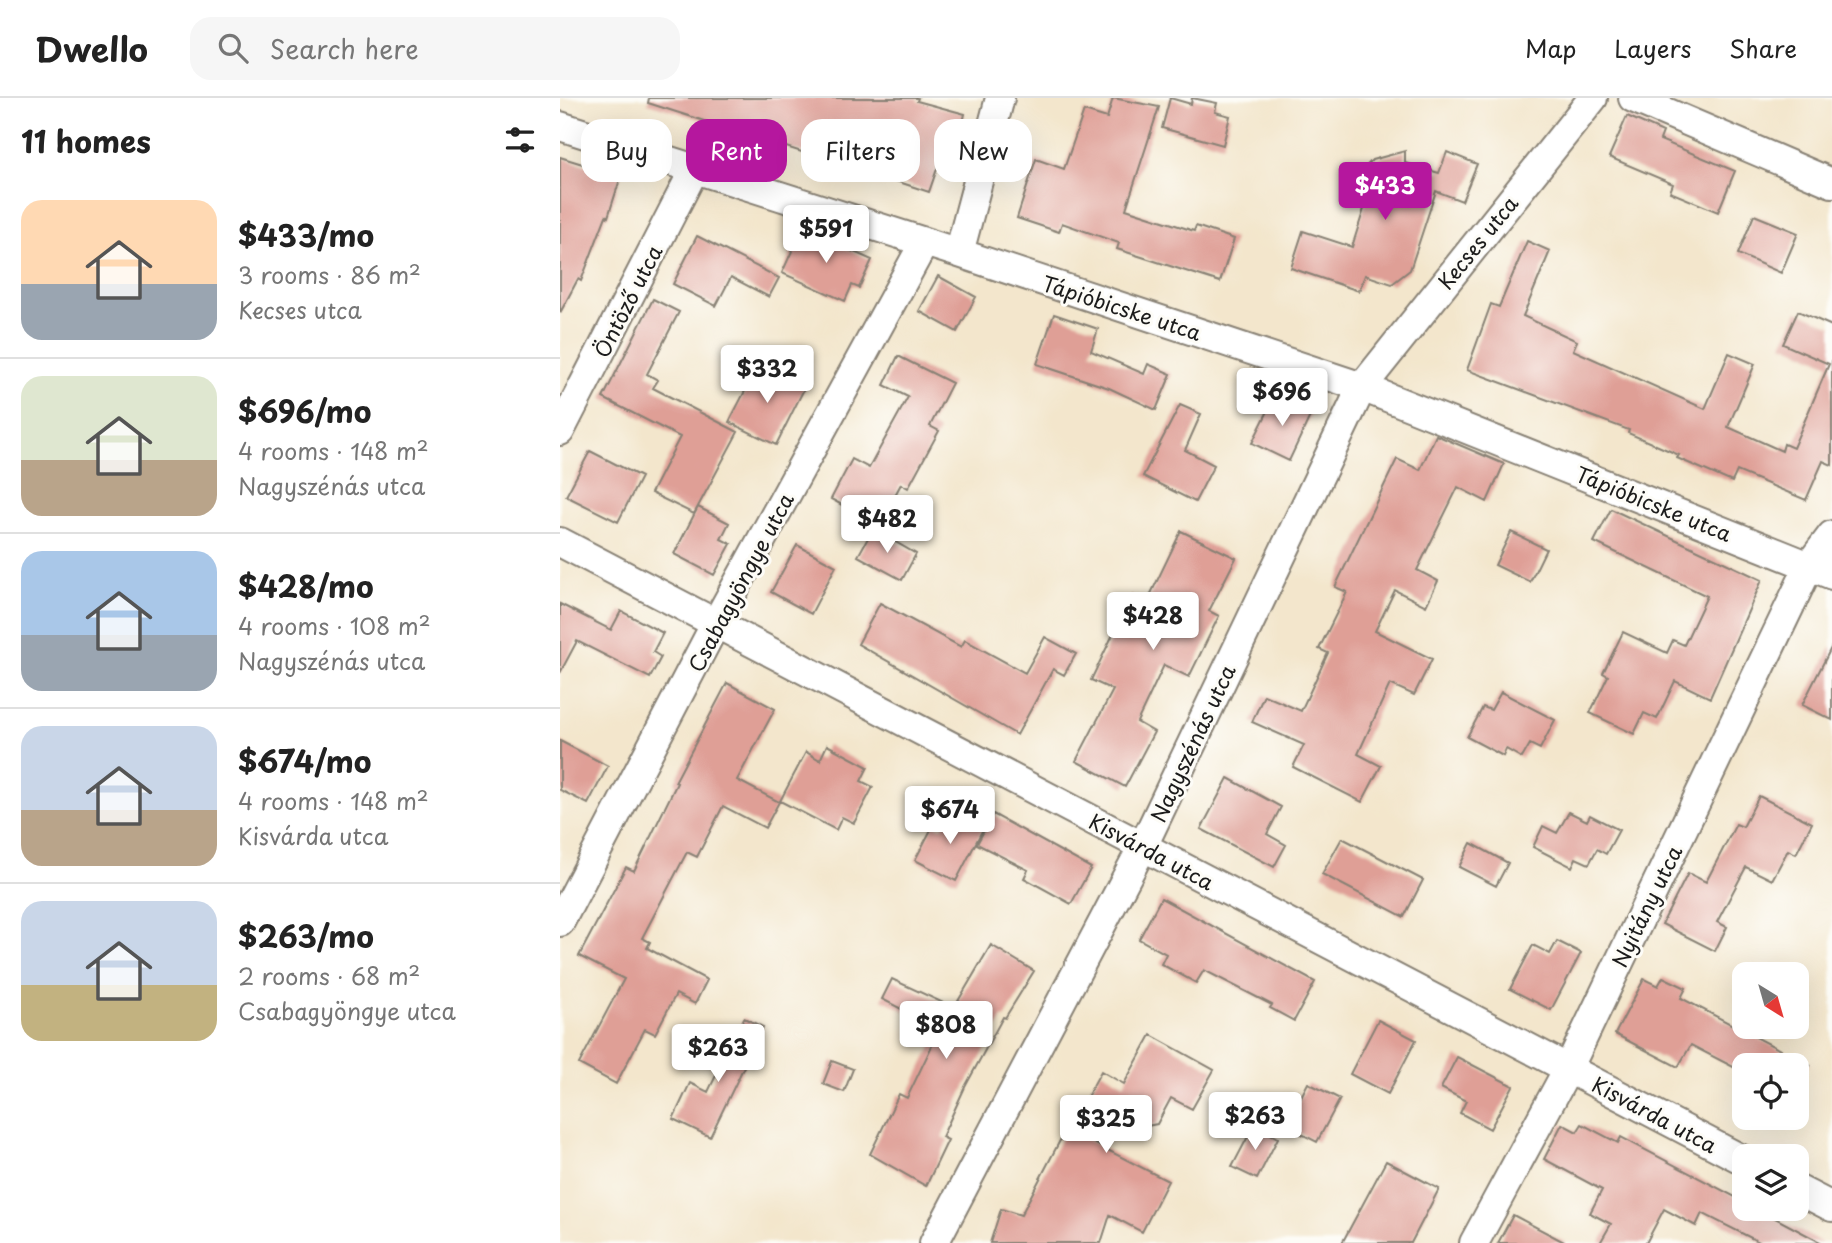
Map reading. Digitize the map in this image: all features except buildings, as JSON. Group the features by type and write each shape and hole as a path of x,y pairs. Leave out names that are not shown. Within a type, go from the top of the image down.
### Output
{"street":[{"path":"960,253 1000,98"},
{"name":"Kecses utca","path":"1362,387 1593,98"},
{"path":"1633,98 1832,183"},
{"name":"Tápióbicske utca","path":"560,126 686,167"},
{"name":"Öntöző utca","path":"560,431 688,182"},
{"name":"Tápióbicske utca","path":"732,182 960,253 1362,387 1821,569"},
{"name":"Csabagyöngye utca","path":"560,922 716,623 924,243"},
{"name":"Nagyszénás utca","path":"934,1243 1143,846 1362,387"},
{"name":"Nyitány utca","path":"1474,1243 1567,1069 1821,569 1832,535"},
{"name":"Kisvárda utca","path":"560,541 1732,1154"},
{"path":"1809,1195 1832,1207"}]}
